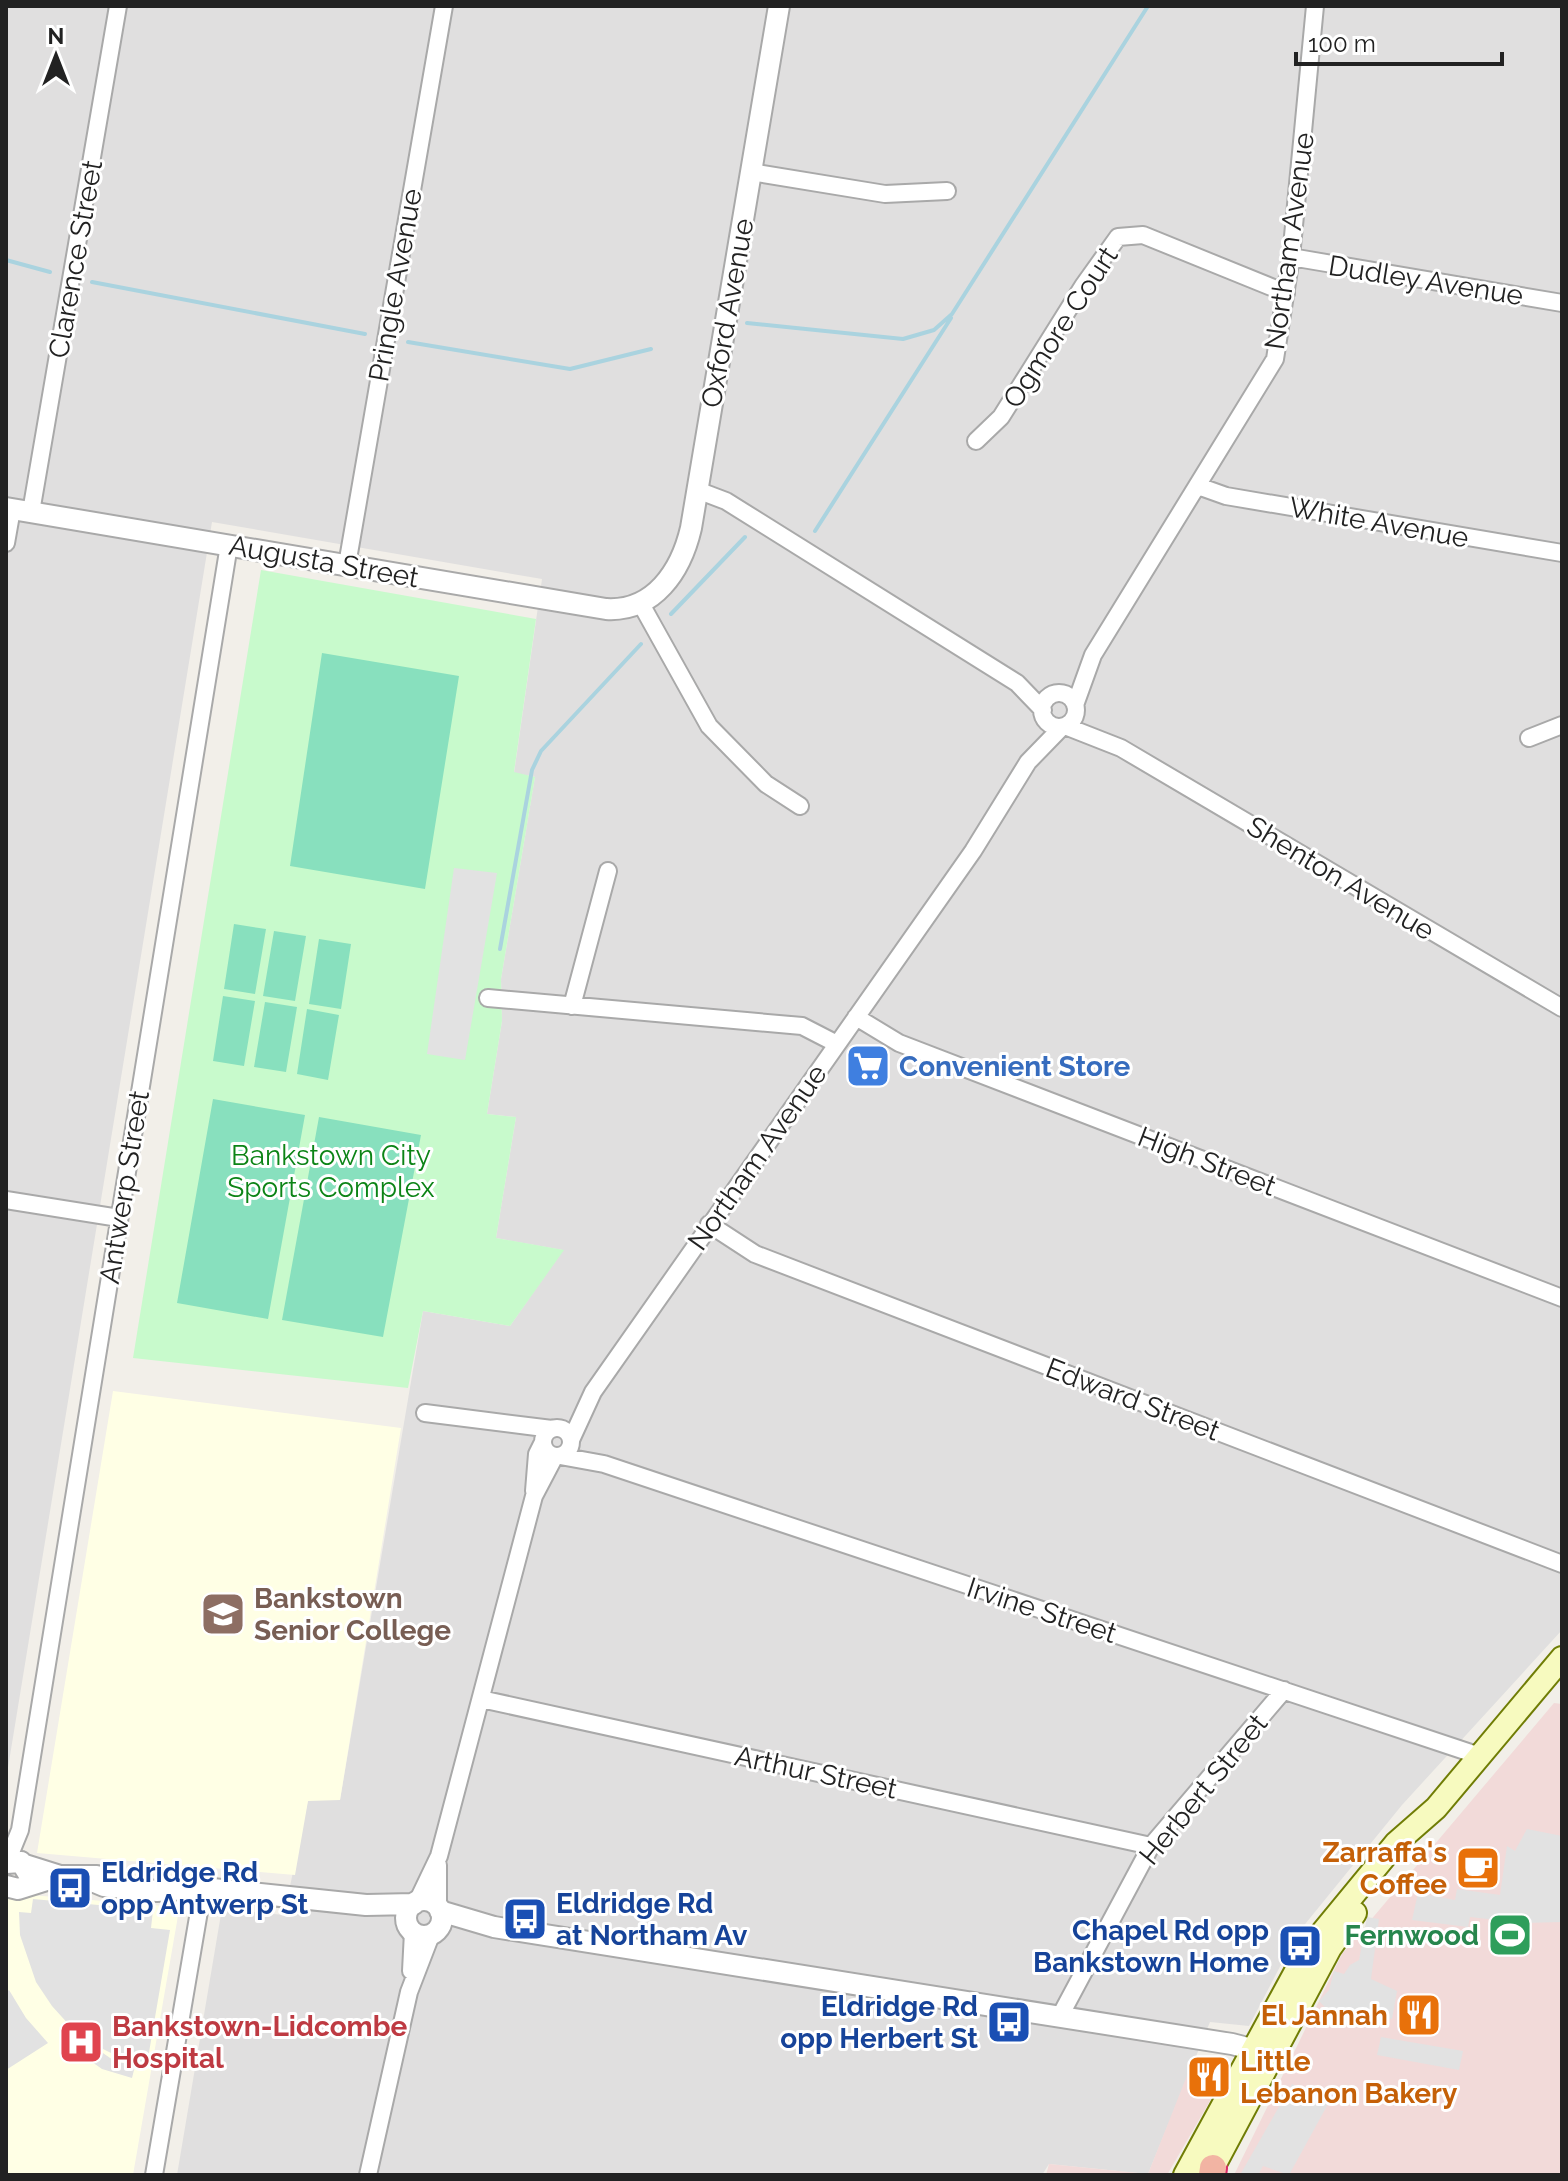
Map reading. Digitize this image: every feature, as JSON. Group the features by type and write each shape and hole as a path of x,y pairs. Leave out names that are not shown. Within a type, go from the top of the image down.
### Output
{"main road":[{"path":"1185,2175 1344,1925 1407,1851 1436,1808 1562,1658"},
{"path":"1212,2173 1263,2052"}],"street":[{"name":"Clarence Street","path":"6,543 16,509 118,6"},
{"name":"Pringle Avenue","path":"347,565 444,6"},
{"name":"Oxford Avenue","path":"641,604 661,588 681,559 697,490 779,6"},
{"name":"Northam Avenue","path":"1057,694 1093,655 1275,359 1291,257 1318,10"},
{"path":"751,172 885,194 947,191"},
{"name":"Ogmore Court","path":"976,441 1001,417 1083,286 1118,237 1143,235 1286,293"},
{"name":"Dudley Avenue","path":"1291,257 1562,303"},
{"name":"White Avenue","path":"1198,486 1226,496 1562,553"},
{"path":"697,490 726,501 1017,683 1043,711 1047,722 1063,726 1074,718 1076,707 1067,695 1017,683"},
{"name":"Augusta Street","path":"16,509 606,609 641,604"},
{"name":"Antwerp Street","path":"15,1871 229,545"},
{"path":"641,604 709,726 766,784 800,806"},
{"name":"Northam Avenue","path":"1076,707 1093,655"},
{"path":"1043,711 1048,698 1057,694"},
{"name":"Shenton Avenue","path":"1076,707 1121,748"},
{"name":"Northam Avenue","path":"1028,762 1043,711"},
{"path":"1529,738 1550,733 1562,725"},
{"name":"Northam Avenue","path":"549,1435 593,1392 973,851 1028,762 1063,726"},
{"name":"Shenton Avenue","path":"1063,726 1121,748 1562,1008"},
{"path":"572,1006 608,871"},
{"path":"488,998 802,1026 837,1044"},
{"name":"High Street","path":"856,1017 899,1043 1562,1298"},
{"path":"6,1200 119,1218"},
{"name":"Edward Street","path":"709,1224 755,1254 1562,1564"},
{"name":"Northam Avenue","path":"572,1441 593,1392"},
{"path":"425,1413 509,1425 549,1435 568,1432 572,1441 568,1452 558,1456 534,1496"},
{"path":"549,1435 547,1452 558,1456"},
{"path":"368,2175 409,1992 428,1923 439,1856 534,1496 535,1464 549,1435"},
{"name":"Irvine Street","path":"572,1441 604,1464"},
{"name":"Irvine Street","path":"558,1456 604,1464 1480,1756"},
{"name":"Herbert Street","path":"1059,2018 1151,1846 1284,1690"},
{"name":"Arthur Street","path":"481,1699 1151,1846"},
{"path":"428,1923 407,1913 416,1903 439,1856"},
{"path":"15,1871 85,1878 117,1887 157,1891 203,1888 366,1905 416,1903"},
{"path":"154,2175 203,1888"},
{"path":"366,1905 428,1923 494,1927 1263,2052"}],"shaded area":[{"path":"6,6 1562,6 1562,1630 1402,1805 1297,1934 1249,2026 1210,2022 1148,2174 1049,2164 1042,2175 177,2175 221,1914 225,1909 284,1915 308,1800 340,1800 423,1311 510,1326 563,1250 496,1238 516,1117 487,1114 502,1021 501,979 535,777 514,773 542,579 212,522 6,1780"},
{"path":"454,868 497,873 465,1060 427,1054"},
{"name":"Bankstown Senior College","path":"113,1391 401,1428 340,1800 308,1801 295,1875 37,1853"},
{"path":"1554,1703 1562,1704 1562,2175 1234,2175 1342,1954"},
{"path":"1527,1829 1562,1836 1562,1922 1523,1923 1470,1917 1468,1927 1412,1920 1418,1893 1455,1900 1457,1889 1500,1895 1507,1846 1515,1851"},
{"name":"Bankstown-Lidcombe Hospital","path":"6,1893 176,1907 179,1910 133,2175 6,2175"},
{"path":"33,1899 153,1910 151,1928 170,1930 147,2064 121,2058 99,2047 71,2027 52,2006 36,1982 20,1935 19,1912 31,1913"},
{"path":"1367,1917 1379,1919 1371,1979 1397,1991 1392,2019 1357,2012 1344,2027 1319,2001 1329,1990 1334,1971 1344,1974 1350,1965 1359,1960"},
{"path":"9,1990 26,2018 48,2043 6,2070 6,1992"},
{"path":"74,2033 113,2060 135,2066 132,2078 102,2069 65,2043"},
{"path":"1381,2037 1463,2051 1459,2070 1377,2055"},
{"path":"1192,2063 1220,2066 1225,2075 1167,2175 1046,2175 1049,2164 1148,2174"},
{"path":"1292,2084 1328,2104 1289,2175 1263,2166 1258,2175 1240,2175"}],"green space":[{"name":"Bankstown City Sports Complex","path":"261,570 536,619 514,772 535,777 501,979 502,1021 487,1114 516,1117 496,1238 564,1250 510,1326 423,1311 408,1388 133,1358"},
{"path":"322,653 459,676 425,889 290,866"},
{"path":"234,924 266,929 255,994 224,989"},
{"path":"274,931 306,936 295,1001 263,996"},
{"path":"319,939 351,944 341,1009 309,1004"},
{"path":"223,996 255,1001 244,1066 213,1061"},
{"path":"265,1002 297,1007 286,1072 254,1067"},
{"path":"307,1009 339,1015 328,1080 297,1074"},
{"path":"213,1099 305,1115 268,1319 177,1303"},
{"path":"319,1117 421,1135 383,1337 282,1320"}],"waterway":[{"path":"747,323 903,339 934,330 952,314 1148,6"},
{"path":"6,260 50,272"},
{"path":"92,282 365,334"},
{"path":"815,531 951,318"},
{"path":"408,342 570,369 651,349"},
{"path":"671,614 745,537"},
{"path":"500,949 532,770 541,751 641,644"}],"place":[{"name":"Convenient Store","path":"868,1066"},
{"name":"Bankstown Senior College","path":"223,1614"},
{"name":"Zarraffa's Coffee","path":"1478,1868"},
{"name":"Eldridge Rd opp Antwerp St","path":"70,1888"},
{"name":"Eldridge Rd at Northam Av","path":"525,1919"},
{"name":"Fernwood","path":"1510,1935"},
{"name":"Chapel Rd opp Bankstown Home","path":"1300,1946"},
{"name":"El Jannah","path":"1419,2015"},
{"name":"Eldridge Rd opp Herbert St","path":"1009,2022"},
{"name":"Bankstown-Lidcombe Hospital","path":"81,2042"},
{"name":"Little Lebanon Bakery","path":"1209,2077"}]}
